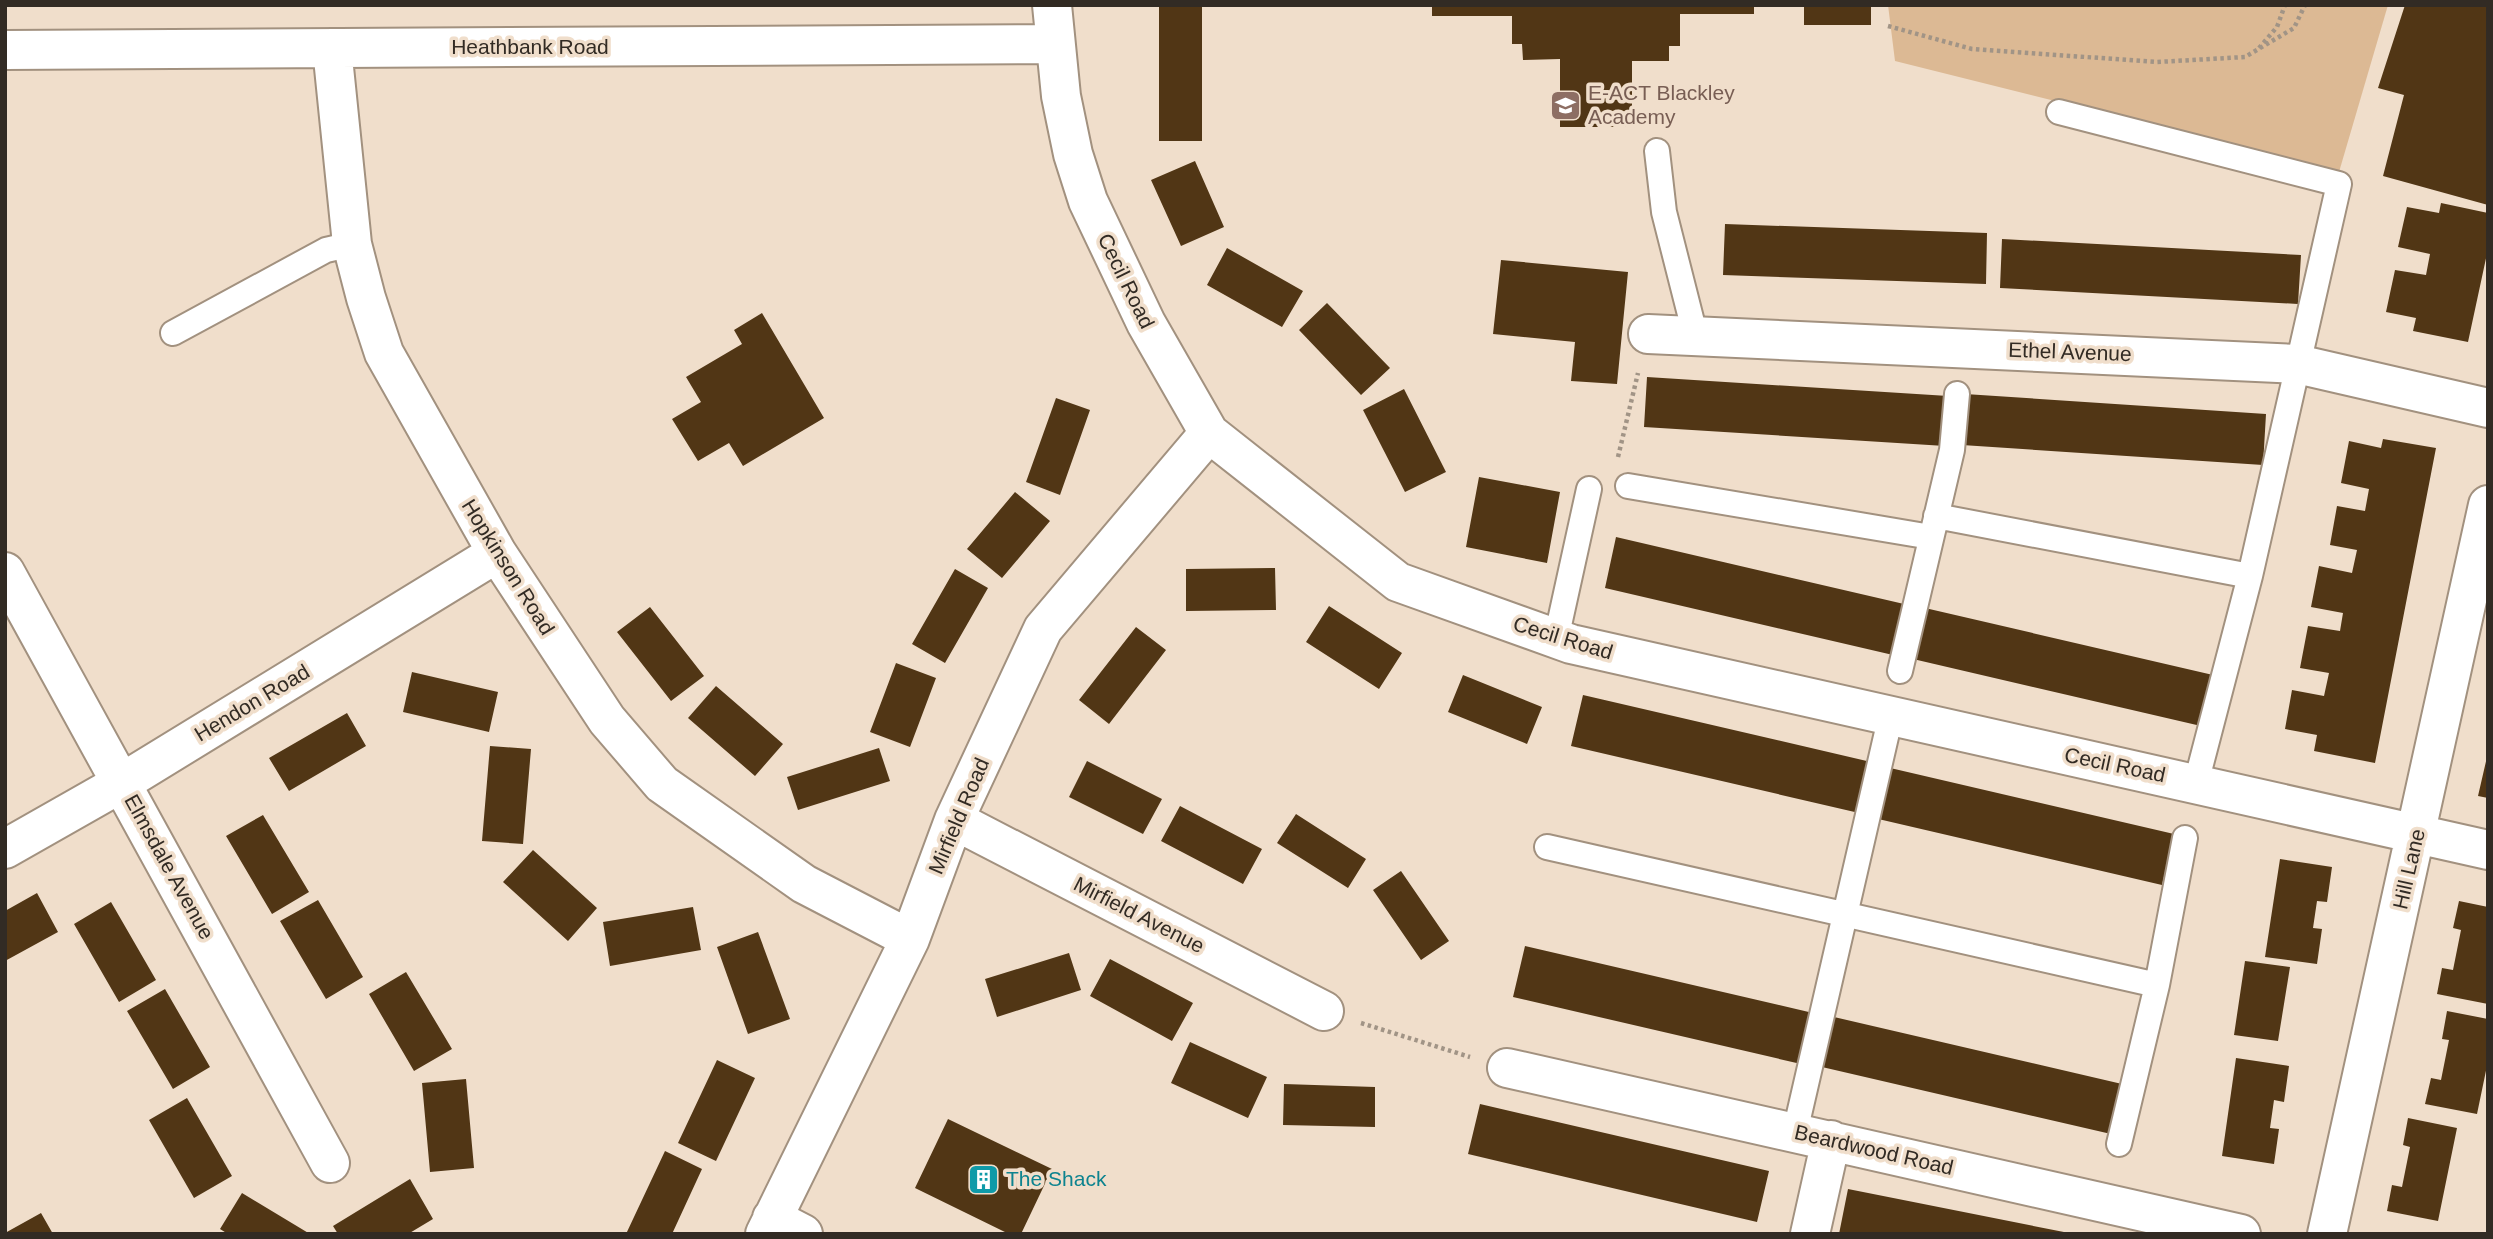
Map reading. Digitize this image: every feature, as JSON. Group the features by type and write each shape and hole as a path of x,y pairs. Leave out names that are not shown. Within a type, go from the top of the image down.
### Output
{"street":[{"name":"Cecil Road","path":"1052,5 1054,44 1073,154 1088,201 1146,323 1209,433 1398,582 1556,639 2488,850"},
{"name":"Heathbank Road","path":"5,50 1054,44"},
{"name":"Hopkinson Road","path":"332,48 352,244 384,353 497,553 607,720 662,784 804,884 910,939"},
{"name":"Ethel Avenue","path":"1648,334 2178,356 2297,364 2488,408"},
{"name":"Mirfield Road","path":"780,1229 910,939 954,820 1043,629 1209,433"},
{"name":"Hill Lane","path":"2327,1234 2488,505"},
{"name":"Hendon Road","path":"5,849 123,782 497,553"},
{"name":"Elmsdale Avenue","path":"5,572 123,782 330,1163"},
{"name":"Mirfield Avenue","path":"954,820 1324,1011"},
{"name":"Beardwood Road","path":"1507,1068 2241,1234"},
{"path":"1810,1234 1831,1140"}],"lane":[{"path":"2059,112 2339,184 2250,576 2196,783"},
{"path":"1657,151 1664,212 1696,338"},
{"path":"173,332 326,250 352,244"},
{"path":"1900,671 1952,450 1957,394"},
{"path":"1628,486 1934,526 2250,576"},
{"path":"1556,639 1589,489"},
{"path":"1795,1132 1891,715"},
{"path":"2119,1144 2157,985 2185,838"},
{"path":"1547,847 2157,985"}],"path":[{"path":"2257,50 2277,27 2285,5"},
{"path":"1888,26 1972,49 2157,62 2245,57 2294,29 2305,5"},
{"path":"1324,1011 1507,1068"}],"shaded area":[{"path":"1888,5 2388,5 2339,172 1895,61"}],"building":[{"path":"1159,5 1202,5 1202,141 1159,141"},
{"path":"1432,5 1754,5 1754,14 1680,14 1680,46 1669,46 1669,61 1632,61 1632,127 1560,127 1560,59 1523,60 1522,44 1512,44 1512,16 1432,16"},
{"path":"1804,5 1871,5 1871,25 1804,25"},
{"path":"2405,5 2488,5 2488,205 2383,176 2404,95 2378,88"},
{"path":"1195,161 1224,227 1181,246 1151,180"},
{"path":"2441,203 2488,213 2488,249 2468,342 2413,331 2416,318 2386,312 2395,270 2426,275 2430,254 2398,247 2407,207 2439,213"},
{"path":"1725,224 1987,233 1986,284 1723,275"},
{"path":"2002,239 2301,255 2298,304 2000,288"},
{"path":"1227,248 1303,291 1282,327 1207,285"},
{"path":"1501,260 1628,272 1617,384 1571,381 1575,342 1493,334"},
{"path":"1327,303 1390,368 1361,395 1299,330"},
{"path":"762,313 824,418 743,466 729,443 698,461 672,419 701,402 686,377 742,344 734,330"},
{"path":"1647,377 1948,396 1945,446 1644,427"},
{"path":"1404,389 1446,472 1405,492 1363,410"},
{"path":"1965,394 2266,414 2263,465 1962,445"},
{"path":"1056,398 1090,410 1060,495 1026,482"},
{"path":"2383,439 2436,448 2375,763 2314,751 2317,735 2285,729 2292,690 2324,696 2329,673 2300,668 2308,626 2340,631 2343,613 2311,607 2319,566 2352,573 2357,550 2330,545 2337,506 2365,511 2369,489 2341,483 2349,441 2381,448"},
{"path":"1479,477 1560,492 1547,563 1466,547"},
{"path":"1015,492 1050,521 1002,578 967,549"},
{"path":"1616,537 1904,604 1893,655 1605,588"},
{"path":"1275,568 1276,610 1186,611 1186,569"},
{"path":"955,569 988,588 945,663 912,644"},
{"path":"1329,606 1402,653 1379,689 1306,642"},
{"path":"650,607 704,676 671,701 617,632"},
{"path":"1925,608 2213,675 2201,726 1913,659"},
{"path":"1136,627 1166,650 1109,724 1079,700"},
{"path":"896,663 936,678 910,747 870,732"},
{"path":"412,672 498,692 489,732 403,712"},
{"path":"1463,675 1542,707 1527,744 1448,712"},
{"path":"716,686 783,744 755,776 688,718"},
{"path":"1583,695 1871,762 1859,813 1571,746"},
{"path":"347,713 366,746 289,791 269,758"},
{"path":"490,746 531,749 523,844 482,841"},
{"path":"879,748 890,781 798,810 787,777"},
{"path":"2488,757 2488,798 2478,796"},
{"path":"1087,761 1162,799 1143,834 1069,797"},
{"path":"1886,767 2174,834 2162,885 1874,818"},
{"path":"1180,806 1262,849 1243,884 1161,841"},
{"path":"1296,814 1366,859 1348,888 1277,843"},
{"path":"263,815 309,892 272,914 226,836"},
{"path":"533,850 597,908 568,941 503,882"},
{"path":"2280,859 2332,867 2327,902 2317,901 2313,928 2322,929 2317,964 2265,957"},
{"path":"1401,871 1449,941 1421,960 1373,890"},
{"path":"37,893 58,932 5,961 5,911"},
{"path":"318,900 363,977 326,999 280,921"},
{"path":"2459,901 2488,907 2488,1004 2437,994 2442,968 2453,970 2461,930 2453,928"},
{"path":"111,902 156,980 119,1002 74,924"},
{"path":"693,907 701,950 610,966 603,922"},
{"path":"758,932 790,1019 748,1034 717,947"},
{"path":"1525,946 1813,1013 1801,1064 1513,997"},
{"path":"1069,953 1081,990 997,1017 985,979"},
{"path":"1110,959 1193,1003 1172,1041 1090,996"},
{"path":"2245,961 2290,967 2278,1041 2234,1035"},
{"path":"406,972 452,1049 414,1071 369,994"},
{"path":"165,989 210,1067 173,1089 127,1011"},
{"path":"2447,1011 2488,1019 2488,1061 2477,1114 2425,1104 2431,1078 2441,1080 2449,1040 2442,1039"},
{"path":"1834,1017 2122,1084 2111,1134 1822,1067"},
{"path":"1190,1042 1267,1077 1248,1118 1171,1083"},
{"path":"2236,1058 2289,1066 2284,1102 2274,1100 2270,1128 2279,1129 2274,1164 2222,1156"},
{"path":"717,1060 755,1078 716,1161 678,1143"},
{"path":"466,1079 474,1168 430,1172 422,1083"},
{"path":"1284,1084 1375,1087 1375,1127 1283,1125"},
{"path":"187,1098 232,1176 194,1198 149,1120"},
{"path":"1480,1104 1769,1171 1757,1222 1468,1154"},
{"path":"2408,1118 2457,1128 2438,1221 2387,1211 2392,1185 2402,1187 2410,1147 2403,1145"},
{"name":"The Shack","path":"948,1119 1052,1169 1021,1234 1009,1234 915,1188"},
{"path":"665,1151 702,1169 672,1234 626,1234"},
{"path":"410,1179 433,1219 408,1234 338,1234 333,1226"},
{"path":"1848,1189 2069,1233 2069,1234 1839,1234"},
{"path":"242,1193 310,1234 228,1234 220,1229"},
{"path":"41,1213 53,1234 5,1234 5,1233"}],"place":[{"name":"E-ACT Blackley Academy","path":"1565,105"},
{"name":"The Shack","path":"983,1179"}]}
